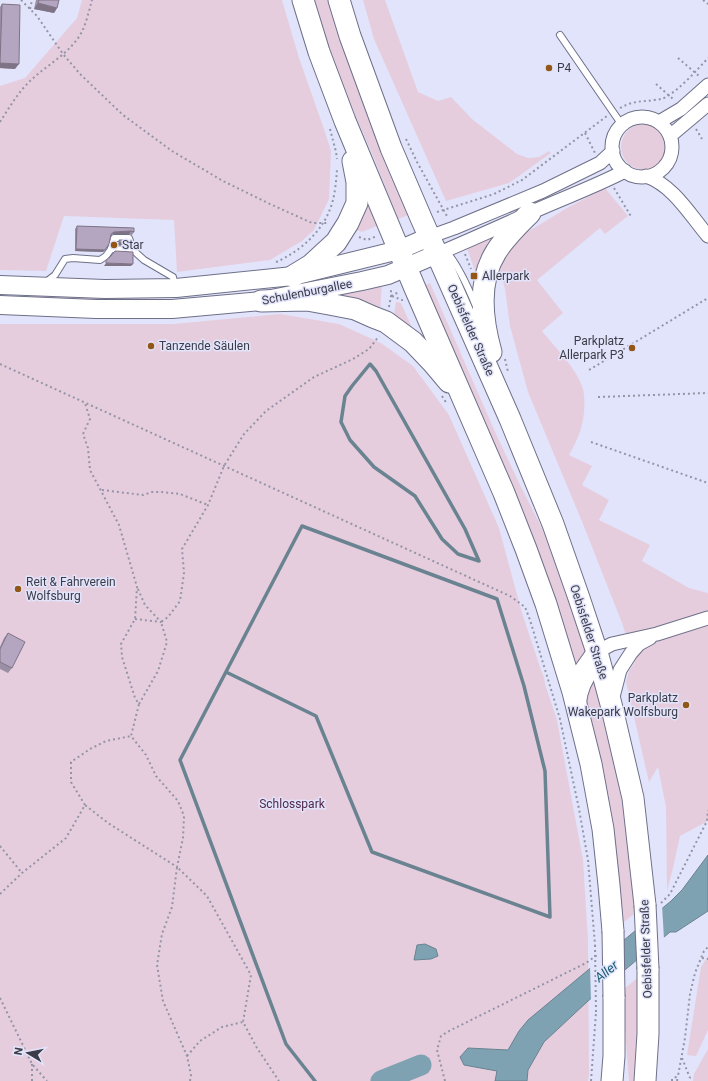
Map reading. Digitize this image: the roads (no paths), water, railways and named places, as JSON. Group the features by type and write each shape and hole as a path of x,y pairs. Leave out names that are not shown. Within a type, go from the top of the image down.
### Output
{"main road":[{"path":"293,276 311,265 336,242 348,223 357,203 357,182 337,123 319,52 302,0"},
{"name":"Oebisfelder Straße","path":"339,0 350,36 391,148 510,419 553,524 597,652 612,704 633,798 645,906 648,969 648,1034 645,1081"},
{"path":"337,123 403,259 438,340 456,403"},
{"path":"510,419 484,326 484,287 485,279 495,253 509,234 530,213"},
{"path":"260,302 307,300 355,310 386,322 413,342 433,363 504,493 546,604 573,692 591,764 603,829 610,885 613,931 614,1056 612,1081"}],"street":[{"path":"659,122 681,109 706,83"},
{"path":"670,136 708,104"},
{"path":"640,117 659,122 666,128 670,136 672,146 666,165 654,174 646,176 638,177 625,171 615,160 613,142 615,134 622,125 632,119 640,117"},
{"path":"433,245 454,228 543,191 600,163 613,152"},
{"path":"666,165 670,179 680,201"},
{"path":"433,245 493,230 625,171"},
{"path":"646,176 655,179 680,201 708,236"},
{"name":"Schulenburgallee","path":"0,285 105,289 176,288 293,276 403,259 433,245"},
{"name":"Schulenburgallee","path":"0,305 96,309 172,309 260,302 388,275 403,259"},
{"path":"172,309 176,288"},
{"path":"573,692 575,681 579,672 591,655 612,644 657,634 708,618"},
{"path":"612,704 620,670 639,644 657,634"},
{"path":"578,712 581,694 594,666 597,652"}],"lane":[{"path":"560,35 622,125"},
{"path":"42,286 55,275 65,259 73,258 100,260 106,256 111,249 114,238 129,238 133,250 144,260 173,277 176,288"},
{"path":"433,245 450,256 458,267 484,326"},
{"path":"111,249 133,250"}],"water":[{"path":"708,855 708,911 676,932 670,932 588,1001 544,1042 528,1070 527,1081 495,1081 497,1071 464,1065 460,1057 468,1048 508,1050 519,1031 528,1020 671,901 682,890"},
{"path":"425,944 436,949 438,956 431,959 414,960 417,945"}],"waterway":[{"path":"370,364 376,371 465,529 479,561 458,554 442,539 415,496 374,467 350,440 341,422 345,396 370,364"},
{"path":"226,672 316,716 372,852 550,917 545,771 524,686 497,599 302,526 180,760 286,1044 315,1081"},
{"name":"Aller","path":"381,1081 421,1065"}],"place":[{"name":"P4","path":"549,68"},
{"name":"Star","path":"114,245"},
{"name":"Allerpark","path":"474,276"},
{"name":"Tanzende Säulen","path":"151,346"},
{"name":"Parkplatz Allerpark P3","path":"632,348"},
{"name":"Reit & Fahrverein Wolfsburg","path":"18,589"},
{"name":"Parkplatz Wakepark Wolfsburg","path":"686,705"}],"park label":[{"name":"Schlosspark","path":"292,804"}]}
